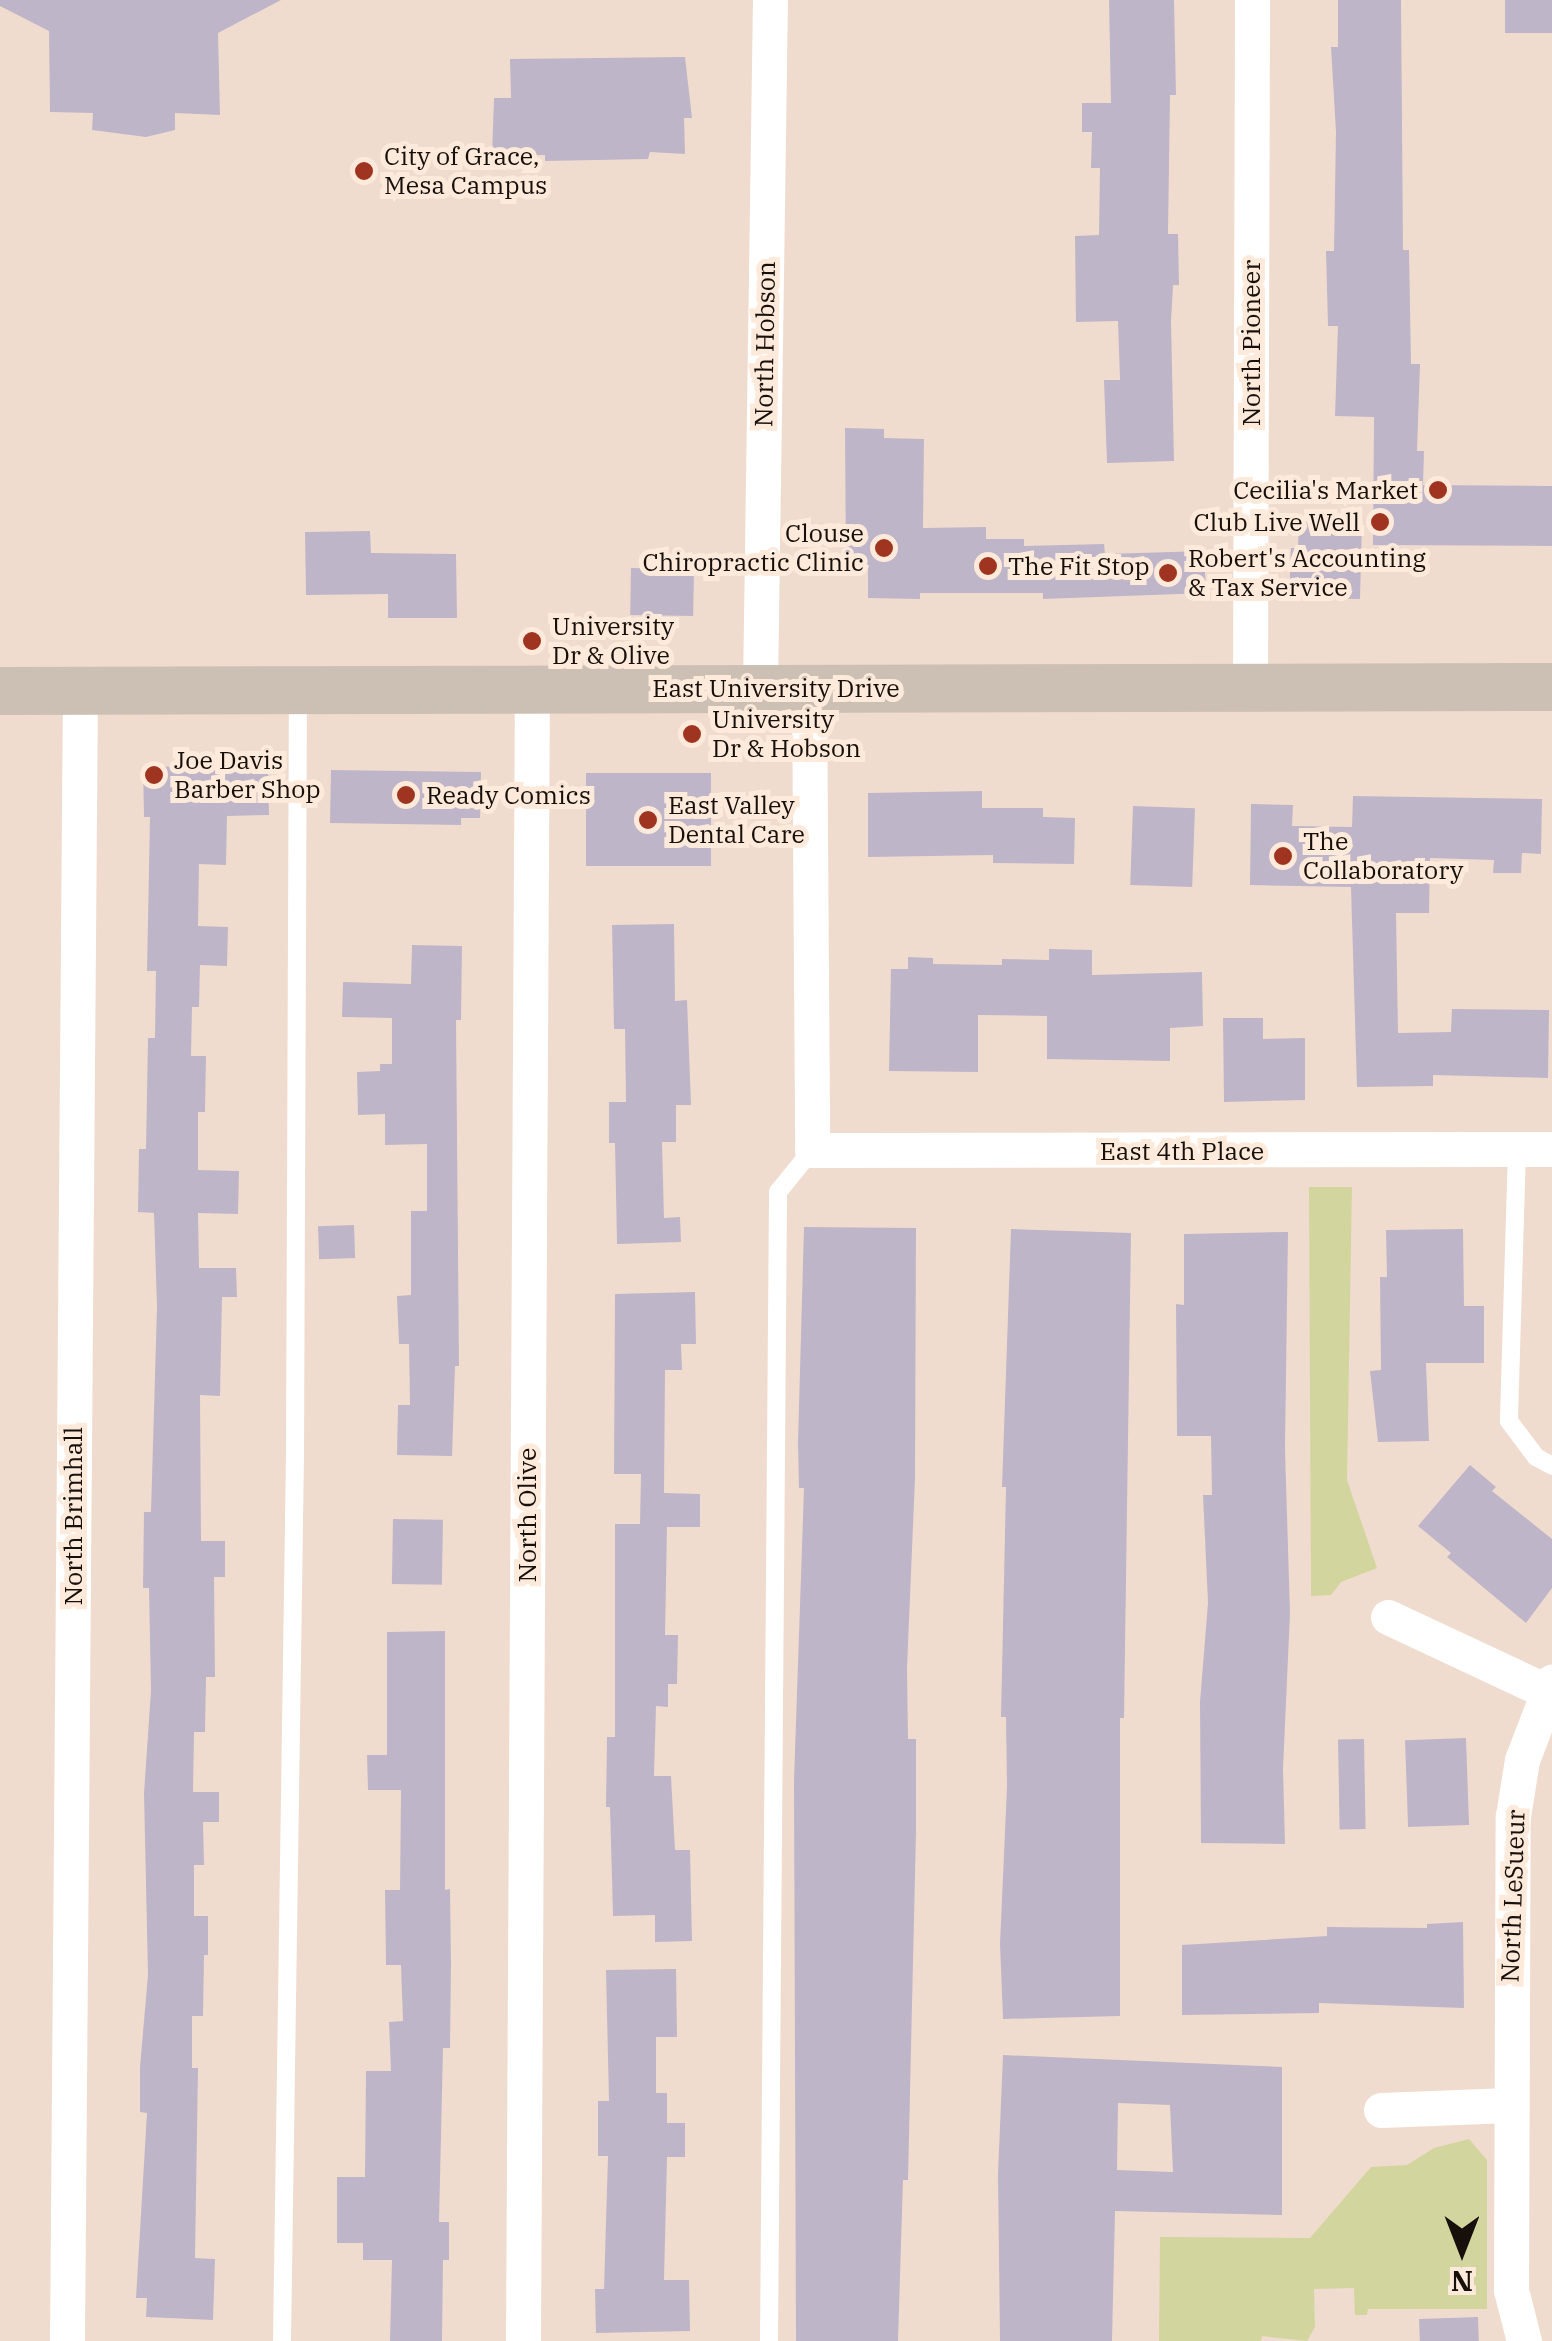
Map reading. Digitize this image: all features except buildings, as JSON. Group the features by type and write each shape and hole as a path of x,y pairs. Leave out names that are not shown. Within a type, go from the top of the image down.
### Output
{"main road":[{"name":"East University Drive","path":"0,691 1552,687"}],"street":[{"name":"North Hobson","path":"760,688 770,0"},
{"name":"North Pioneer","path":"1250,686 1252,0"},
{"path":"809,688 812,1150"},
{"name":"North Olive","path":"523,2341 532,689"},
{"name":"North Brimhall","path":"67,2341 80,691"},
{"name":"East 4th Place","path":"812,1150 1535,1149"},
{"name":"North LeSueur","path":"1388,1617 1549,1687 1522,1760 1513,1816 1508,2105 1511,2290 1524,2341"},
{"path":"1381,2110 1508,2105"}],"lane":[{"path":"282,2341 295,1454 298,690"},
{"path":"1535,1149 1508,1420 1536,1457 1552,1466"},
{"path":"769,2341 778,1192 812,1150"}],"green space":[{"path":"1309,1187 1352,1187 1347,1480 1377,1568 1341,1582 1331,1595 1311,1596"},
{"path":"1469,2139 1487,2160 1487,2309 1368,2309 1367,2315 1355,2315 1354,2288 1314,2289 1315,2327 1307,2341 1262,2336 1261,2341 1159,2341 1160,2237 1310,2238 1371,2167 1407,2165 1434,2148"}],"place":[{"name":"City of Grace, Mesa Campus","path":"364,171"},
{"name":"Cecilia's Market","path":"1438,490"},
{"name":"Club Live Well","path":"1380,522"},
{"name":"Clouse Chiropractic Clinic","path":"884,548"},
{"name":"The Fit Stop","path":"988,566"},
{"name":"Robert's Accounting & Tax Service","path":"1168,573"},
{"name":"University Dr & Olive","path":"532,641"},
{"name":"University Dr & Hobson","path":"692,734"},
{"name":"Joe Davis Barber Shop","path":"154,775"},
{"name":"Ready Comics","path":"406,795"},
{"name":"East Valley Dental Care","path":"648,820"},
{"name":"The Collaboratory","path":"1283,856"}]}
